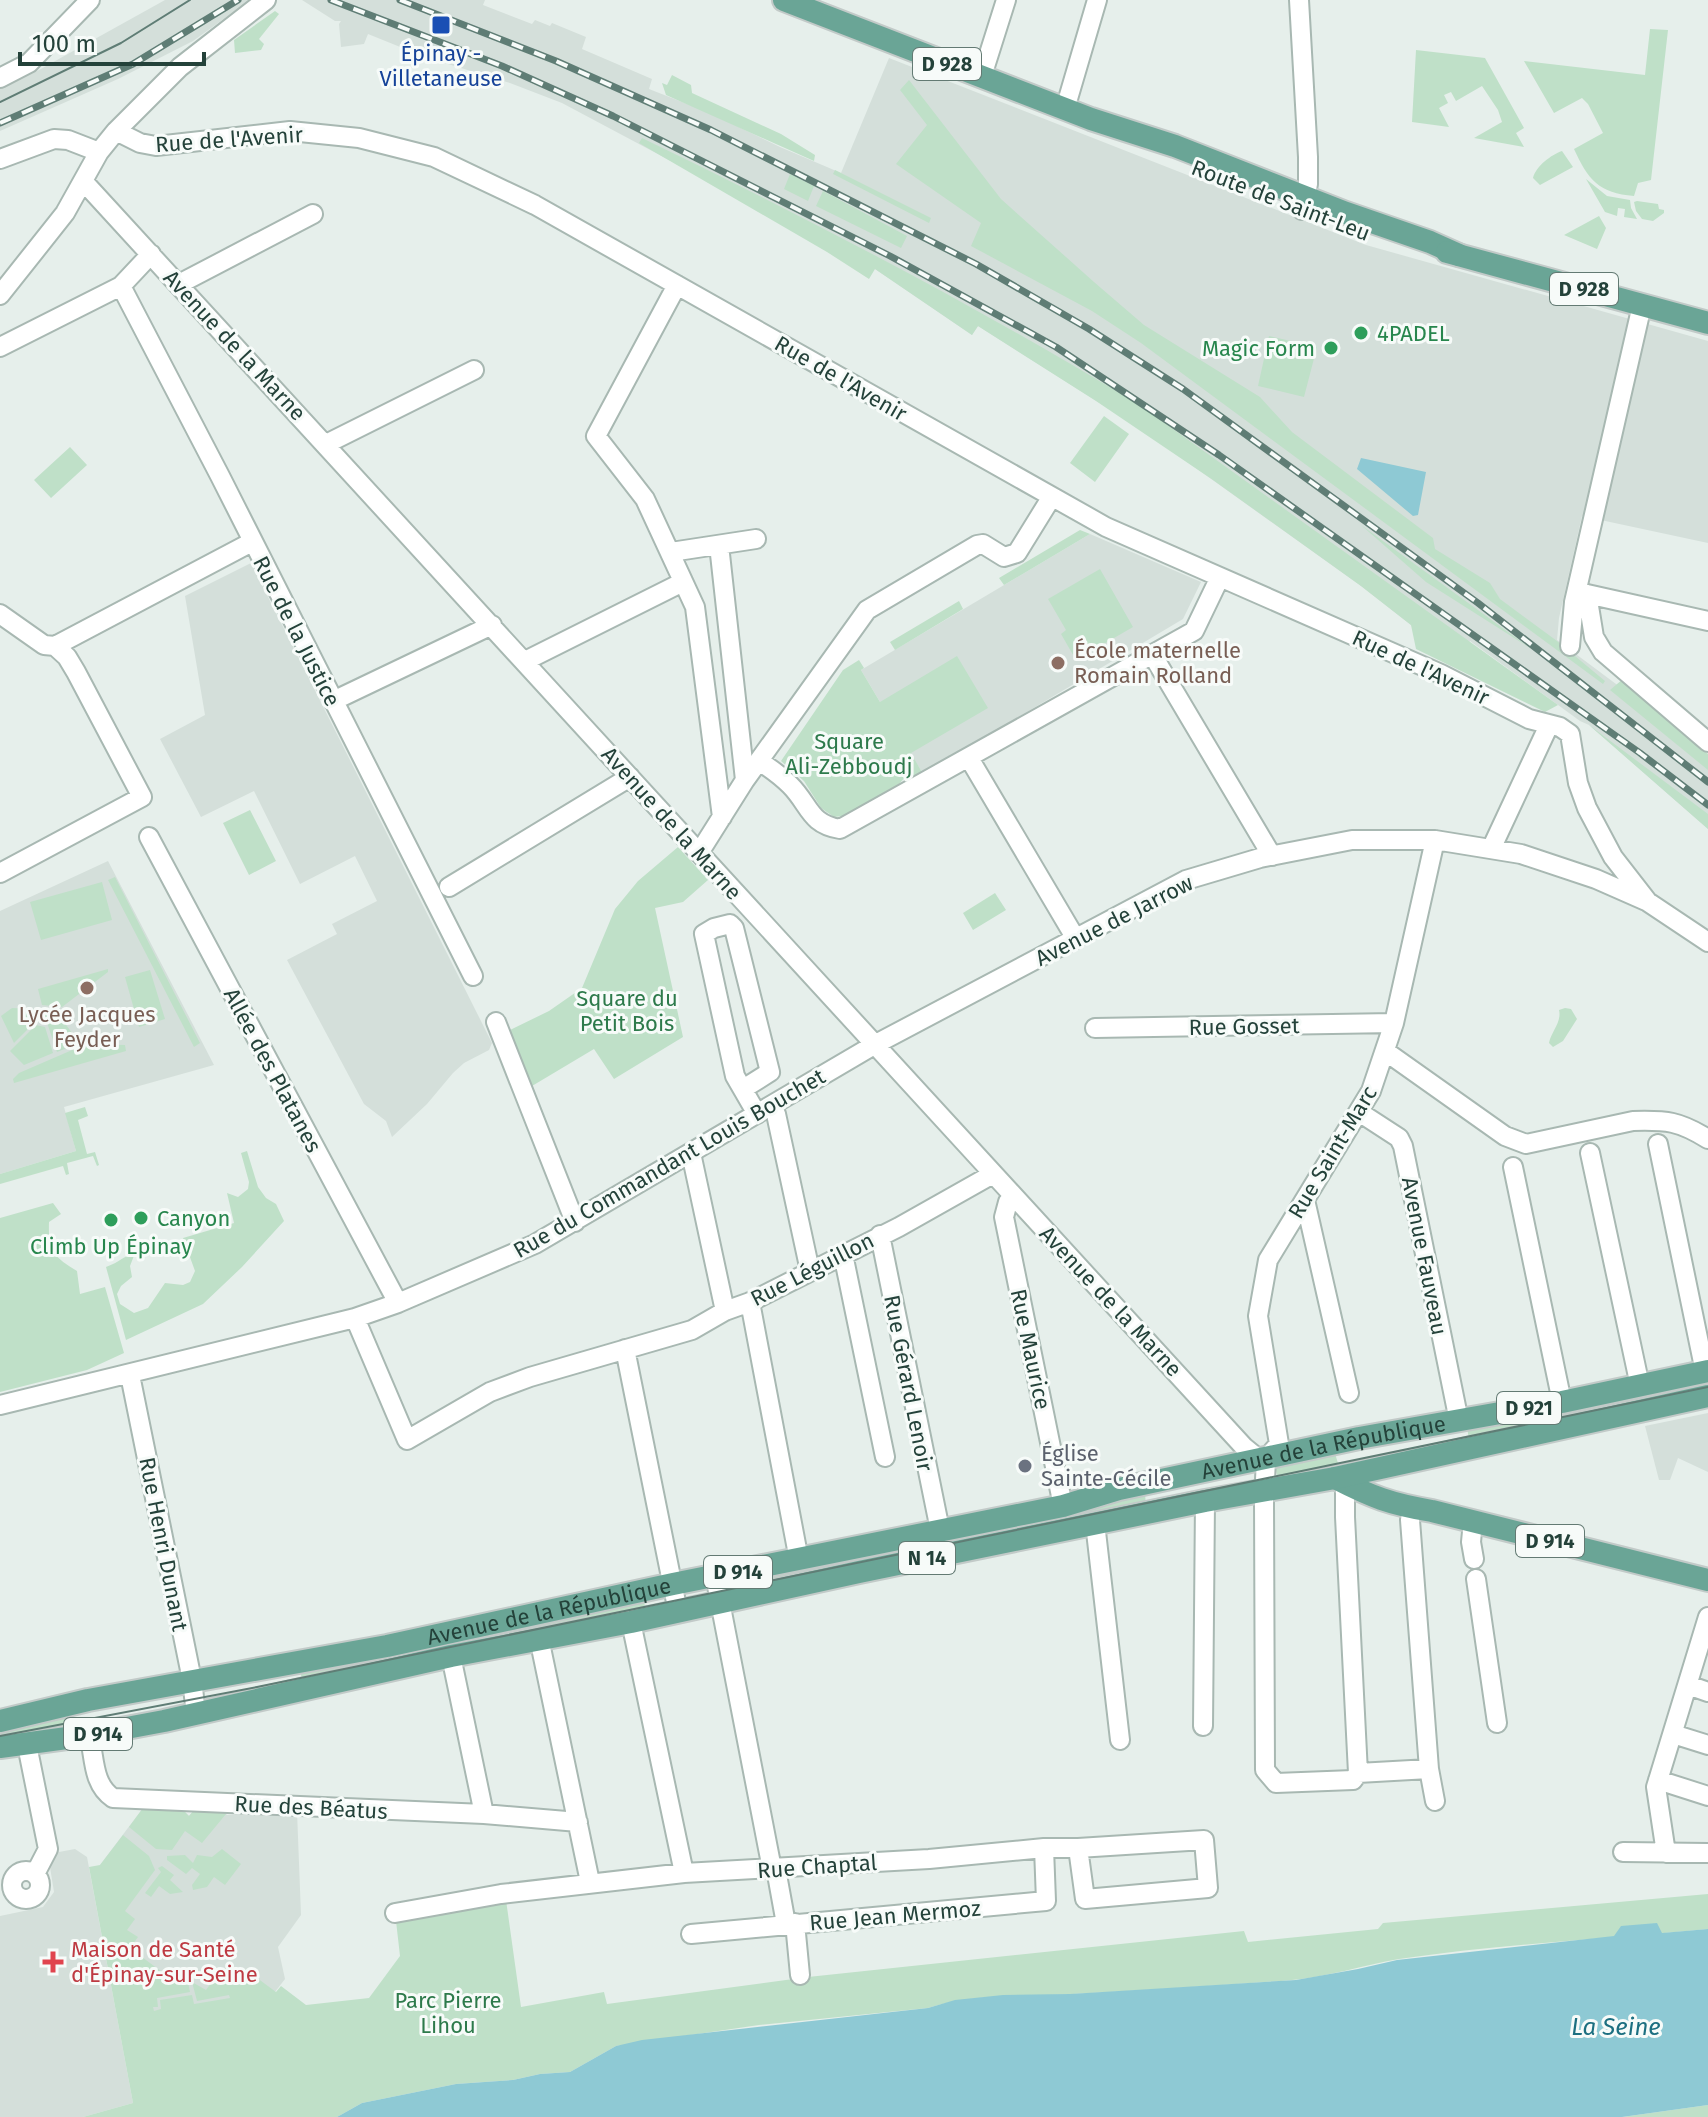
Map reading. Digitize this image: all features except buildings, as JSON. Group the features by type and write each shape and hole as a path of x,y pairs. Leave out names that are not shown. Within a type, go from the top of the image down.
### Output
{"main road":[{"name":"Route de Saint-Leu","path":"784,0 1111,125 1144,147 1303,204 1353,230 1459,255 1708,323"},
{"name":"Avenue de la République","path":"0,1721 76,1702 372,1649 673,1584 1063,1506 1119,1489 1349,1440 1562,1402 1707,1371"},
{"name":"Avenue de la République","path":"0,1747 89,1735 196,1714 451,1656 631,1622 1205,1501 1340,1481 1370,1470 1708,1396"},
{"path":"1349,1440 1370,1470 1402,1506"},
{"name":"D 914","path":"1340,1481 1370,1497 1402,1506 1708,1580"}],"street":[{"path":"0,78 29,63 90,0"},
{"path":"0,295 65,213 99,152 116,131 180,67 266,0"},
{"path":"982,76 1006,0"},
{"path":"1065,109 1097,0"},
{"path":"1299,0 1308,157 1303,204"},
{"name":"Rue de l'Avenir","path":"116,131 140,143 156,146 290,131 359,138 434,157 535,205 1106,527 1441,674 1529,719 1549,725"},
{"path":"0,159 54,139 68,140 99,152"},
{"name":"Avenue de la Marne","path":"83,181 1244,1447 1255,1456 1266,1459"},
{"path":"179,284 313,214"},
{"path":"0,347 121,286 151,254"},
{"path":"677,285 596,436 645,499 695,607 722,817"},
{"name":"Rue de la Justice","path":"121,286 473,976"},
{"path":"1570,646 1642,305"},
{"path":"326,444 474,370"},
{"path":"699,853 745,780 867,610 977,545 983,544 1004,557 1017,553 1051,498"},
{"path":"671,552 756,539"},
{"path":"0,614 44,645 55,646 252,542"},
{"path":"719,545 745,780"},
{"path":"759,761 788,782 812,816 824,826 840,829 1194,631 1220,577"},
{"path":"525,661 675,586"},
{"path":"1582,592 1708,621"},
{"path":"1582,592 1594,637 1607,656 1708,742"},
{"path":"333,701 492,625"},
{"path":"0,873 142,797 67,657 55,646"},
{"path":"1152,654 1272,856"},
{"path":"1492,847 1549,725 1560,727 1570,734 1578,783 1600,836 1648,902 1708,942"},
{"path":"969,758 1076,939"},
{"path":"449,887 630,777"},
{"name":"Allée des Platanes","path":"149,837 398,1303"},
{"name":"Avenue de Jarrow","path":"874,1045 1186,880 1272,856 1352,840 1435,840 1492,847 1543,860 1648,902"},
{"name":"Rue Saint-Marc","path":"1266,1459 1279,1444 1258,1316 1268,1260 1371,1091 1394,1023 1435,840"},
{"path":"743,1089 770,1072 734,928 730,924 704,934 735,1076 743,1089 767,1114 810,1271"},
{"path":"496,1022 575,1222"},
{"name":"Rue Gosset","path":"1095,1028 1394,1023"},
{"name":"Rue du Commandant Louis Bouchet","path":"0,1405 355,1318 398,1303 535,1244 691,1153 767,1114 874,1045"},
{"path":"1385,1051 1505,1136 1526,1144 1647,1120 1683,1124 1708,1139"},
{"name":"Avenue Fauveau","path":"1359,1112 1399,1138 1403,1146 1459,1421"},
{"path":"1658,1144 1707,1371"},
{"path":"691,1153 725,1311"},
{"path":"1590,1153 1640,1386"},
{"path":"1513,1167 1562,1402"},
{"name":"Rue Léguillon","path":"355,1318 407,1440 490,1392 692,1330 954,1198 993,1174"},
{"name":"Rue Maurice","path":"1014,1196 1008,1202 1004,1217 1063,1506"},
{"path":"1305,1200 1349,1393"},
{"name":"Rue Gérard Lenoir","path":"880,1235 940,1530"},
{"path":"843,1254 885,1457"},
{"path":"750,1302 799,1560"},
{"path":"625,1349 678,1612"},
{"name":"Rue Henri Dunant","path":"130,1375 192,1680 196,1714"},
{"path":"1266,1459 1265,1770 1276,1783 1353,1780 1358,1773 1340,1481"},
{"path":"1203,1726 1205,1501"},
{"path":"1402,1506 1410,1520 1429,1769 1435,1801"},
{"path":"1473,1521 1471,1542 1474,1559"},
{"path":"1095,1523 1120,1740"},
{"path":"715,1576 774,1869 791,1924 800,1975"},
{"path":"1476,1579 1497,1723"},
{"path":"1666,1853 1656,1787 1708,1617"},
{"path":"631,1622 684,1873"},
{"path":"539,1638 590,1882"},
{"path":"451,1656 484,1814"},
{"path":"1688,1685 1708,1692"},
{"path":"1673,1734 1708,1745"},
{"name":"Rue des Béatus","path":"89,1735 98,1782 104,1792 113,1798 484,1814 578,1822"},
{"path":"0,1906 15,1893 27,1898 35,1895 40,1884 35,1874 48,1849 27,1745"},
{"path":"1358,1773 1429,1769"},
{"path":"1658,1780 1708,1796"},
{"name":"Rue Chaptal","path":"395,1913 590,1882 684,1873 1204,1840 1208,1888 1085,1899 1078,1848"},
{"name":"Rue Jean Mermoz","path":"691,1934 1046,1901 1049,1848"},
{"path":"1623,1852 1708,1853"}],"shaded area":[{"path":"165,0 250,0 193,41 118,79 0,131 0,87 39,70"},
{"path":"302,0 485,0 483,5 532,24 535,20 550,26 552,23 586,37 582,49 652,79 649,89 710,113 841,173 889,58 1366,245 1708,341 1708,543 1582,516 1557,640 1667,722 1708,757 1708,829 1589,725 1470,641 1457,661 1361,586 1144,431 978,326 972,335 875,269 848,264 731,193 562,103 510,83 425,57 368,34 364,44 341,47 341,21 335,21"},
{"path":"1090,534 1201,582 1183,619 923,774 861,670"},
{"path":"251,563 492,1043 489,1050 464,1063 453,1073 427,1104 392,1137 386,1121 364,1104 287,960 337,934 332,924 377,901 355,856 300,884 254,791 201,817 160,739 205,715 185,596"},
{"name":"Lycée Jacques Feyder","path":"108,861 214,1065 64,1107 76,1151 0,1174 0,911"},
{"path":"1708,1413 1708,1472 1678,1458 1670,1480 1659,1480 1645,1426"},
{"path":"143,1808 182,1809 189,1816 194,1810 222,1810 227,1815 249,1815 250,1809 297,1811 301,1915 278,1947 285,1979 233,2046 158,2060 100,1865"},
{"name":"Maison de Santé d'Épinay-sur-Seine","path":"75,1849 87,1857 133,2103 83,2117 0,2117 0,1916 43,1907 54,1892 49,1861 59,1852"}],"green space":[{"path":"275,11 279,14 259,39 264,44 261,50 235,53 234,40"},
{"path":"1650,29 1668,30 1651,180 1638,183 1634,196 1603,188 1590,177 1579,160 1574,149 1603,133 1588,104 1582,98 1554,113 1524,61 1645,75"},
{"path":"1416,50 1485,58 1524,128 1516,133 1524,147 1474,138 1502,122 1482,86 1456,101 1451,92 1444,95 1448,103 1439,108 1449,127 1412,122"},
{"path":"672,75 691,85 692,93 781,134 815,155 814,161 666,95 662,83 667,85"},
{"path":"909,80 1001,199 1094,282 1144,325 1260,397 1292,432 1433,538 1435,549 1490,583 1500,599 1557,641 1605,681 1603,684 1141,343 1092,311 971,246 981,223 896,164 927,125 900,90"},
{"path":"642,138 895,266 1141,406 1558,705 1545,712 1416,649 1411,625 1361,586 1096,401 978,326 972,335 875,269 869,279 639,143"},
{"path":"1562,151 1573,167 1540,185 1533,178 1537,169"},
{"path":"835,170 931,218 929,223 833,174"},
{"path":"790,174 814,186 808,201 784,189"},
{"path":"1586,179 1607,196 1630,200 1637,219 1624,217 1625,209 1618,208 1617,216 1605,212"},
{"path":"823,191 907,236 901,248 816,206"},
{"path":"1634,202 1658,204 1664,213 1653,221 1642,219 1636,211"},
{"path":"1599,216 1606,228 1597,249 1564,235"},
{"path":"1269,336 1317,347 1304,397 1258,386"},
{"path":"1104,416 1129,434 1095,482 1070,463"},
{"path":"70,447 87,465 51,498 34,480"},
{"path":"1361,525 1533,650 1426,582"},
{"path":"1080,530 1090,534 1004,585 999,578"},
{"path":"1100,569 1133,627 1076,660 1061,634 1066,630 1048,599"},
{"path":"959,601 963,609 895,650 890,642"},
{"name":"Square Ali-Zebboudj","path":"957,656 988,708 911,753 923,774 913,780 907,775 899,784 843,816 834,817 821,808 804,781 781,761 843,670 859,660 864,668 861,670 880,702"},
{"path":"1623,679 1708,754 1708,770 1610,690"},
{"path":"1589,725 1708,814 1708,829"},
{"path":"250,810 276,861 249,875 223,823"},
{"name":"Square du Petit Bois","path":"678,847 708,880 683,902 655,908 683,1037 614,1079 594,1049 532,1086 510,1030 549,1011 582,988 615,909 638,881"},
{"path":"115,877 200,1043 194,1047 108,880"},
{"path":"102,882 112,920 41,940 30,902"},
{"path":"995,893 1006,910 973,930 963,913"},
{"path":"108,969 62,1007 42,1005 38,989"},
{"path":"150,970 165,1019 139,1027 125,977"},
{"path":"12,1008 34,1009 30,1027 14,1043 1,1016"},
{"path":"1571,1009 1577,1019 1563,1041 1553,1047 1549,1043 1559,1019 1559,1010"},
{"path":"43,1011 57,1012 79,1043 57,1052"},
{"path":"36,1025 45,1027 53,1053 24,1065 10,1051"},
{"path":"86,1044 125,1045 126,1051 14,1083 13,1079 19,1073"},
{"path":"85,1107 88,1116 78,1120 87,1154 95,1152 99,1165 93,1156 67,1163 69,1174 66,1175 63,1166 0,1184 0,1174 76,1151 65,1113"},
{"path":"247,1151 258,1187 266,1198 276,1204 284,1221 203,1304 126,1340 106,1267 135,1253 130,1266 132,1277 117,1294 120,1304 134,1313 148,1308 165,1283 183,1285 190,1282 195,1271 183,1238 234,1223 227,1193 238,1197 248,1189 241,1153"},
{"path":"53,1203 61,1214 49,1222 51,1246 57,1257 77,1271 80,1294 105,1287 124,1353 87,1370 0,1392 0,1218"},
{"path":"1708,1378 1708,1389 1469,1439 1467,1428"},
{"path":"1334,1450 1340,1470 1278,1480 1274,1462"},
{"path":"1145,1494 1146,1505 743,1591 740,1577"},
{"path":"643,1596 646,1612 303,1686 300,1669"},
{"path":"71,1710 76,1731 0,1741 0,1726"},
{"path":"143,1808 182,1809 189,1816 194,1810 221,1810 226,1814 202,1843 185,1831 172,1850 156,1849 129,1827"},
{"name":"Parc Pierre Lihou","path":"123,1835 149,1856 155,1870 125,1911 135,1919 127,1930 138,1937 130,1948 178,1984 188,1982 190,1992 157,1998 158,2007 153,2007 154,2011 161,2009 160,2000 192,1995 194,2004 230,1998 229,1995 197,2001 192,1982 206,1990 222,1968 245,1969 276,1992 281,1986 306,2005 369,1998 400,1956 396,1921 491,1906 492,1902 506,1900 521,2007 604,1992 607,2004 808,1977 1244,1931 1248,1942 1378,1929 1383,1923 1708,1894 1708,1929 1437,1954 1292,1980 982,1998 928,2008 759,2025 616,2046 570,2072 456,2084 362,2103 337,2117 83,2117 133,2103 89,1867 100,1865"},
{"path":"222,1849 241,1864 225,1885 214,1877 207,1887 193,1890 192,1885 200,1874 192,1868 186,1874 167,1860 167,1856 185,1855 193,1863 197,1855 212,1857"},
{"path":"162,1866 174,1875 170,1880 183,1892 170,1894 159,1886 151,1897 145,1893"},
{"path":"1708,2105 1708,2117 1622,2117"}],"water":[{"path":"1361,458 1426,472 1418,515 1413,516 1357,469"},
{"name":"La Seine","path":"1657,1923 1662,1933 1708,1929 1708,2105 1622,2117 337,2117 362,2103 456,2084 570,2072 616,2046 642,2040 928,2008 955,2000 1003,1995 1070,1994 1296,1980 1397,1960 1614,1936 1621,1926"}],"tram line":[{"path":"0,102 121,43 190,0"},
{"path":"0,1736 257,1687 1708,1387"}],"railway":[{"path":"0,123 133,64 238,0"},
{"path":"331,0 502,66 613,116 890,256 1056,347 1219,455 1640,753 1708,805"},
{"path":"400,0 556,61 711,130 976,264 1089,329 1183,389 1478,603 1708,782"}],"place":[{"name":"Épinay - Villetaneuse","path":"441,25"},
{"name":"4PADEL","path":"1361,333"},
{"name":"Magic Form","path":"1331,348"},
{"name":"École maternelle Romain Rolland","path":"1058,663"},
{"name":"Lycée Jacques Feyder","path":"87,988"},
{"name":"Canyon","path":"141,1218"},
{"name":"Climb Up Épinay","path":"111,1220"},
{"name":"Église Sainte-Cécile","path":"1025,1466"},
{"name":"Maison de Santé d'Épinay-sur-Seine","path":"53,1962"}]}
